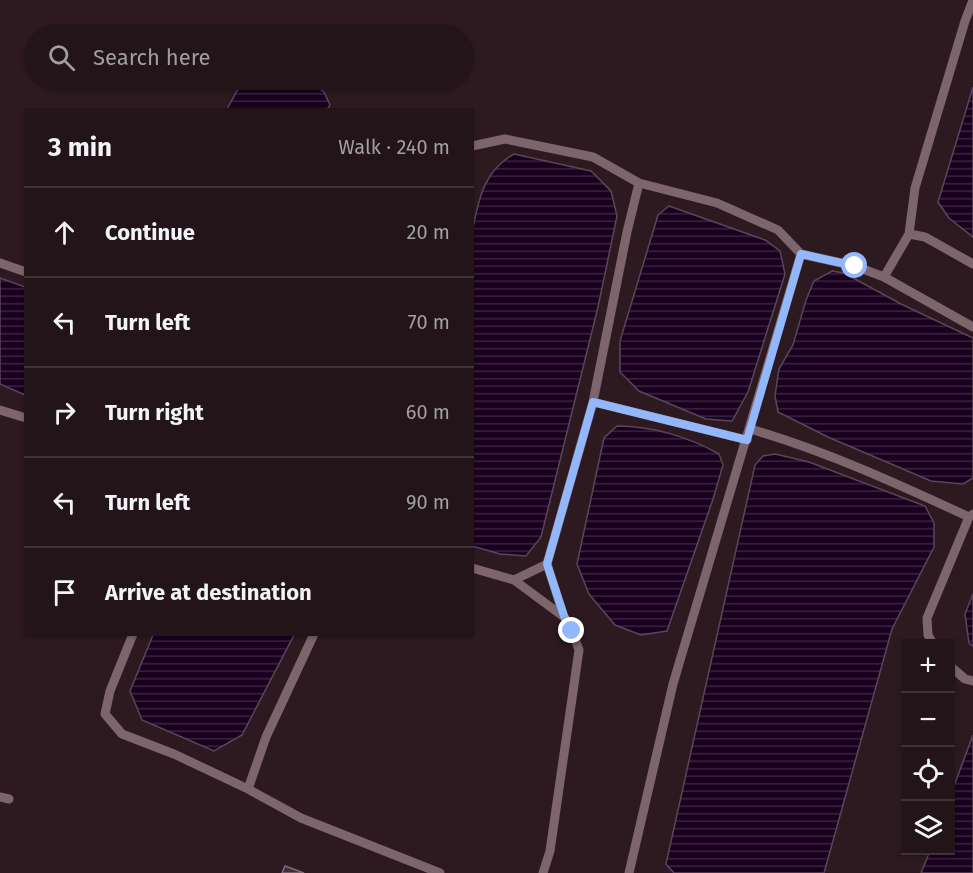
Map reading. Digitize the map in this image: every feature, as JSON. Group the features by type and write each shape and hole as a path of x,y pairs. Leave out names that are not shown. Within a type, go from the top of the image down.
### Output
{"lane":[{"path":"884,277 909,234 915,188 973,0"},
{"path":"474,146 505,139 594,157 639,183 717,203 778,230 801,254 855,266 884,277 973,327"},
{"path":"543,873 550,851 579,650 564,616 547,564 593,402 639,183"},
{"path":"909,234 924,237 973,264"},
{"path":"629,873 674,684 801,254"},
{"path":"0,263 24,271"},
{"path":"593,402 747,440"},
{"path":"0,410 24,417"},
{"path":"750,429 800,444 971,516 927,618 930,639"},
{"path":"514,580 547,564"},
{"path":"474,569 514,580 564,616"},
{"path":"132,636 110,691 105,714 122,734 174,754 248,789 300,818 440,873"},
{"path":"248,789 266,737 313,636"},
{"path":"955,670 965,679 973,681"}],"shaded area":[{"path":"973,87 973,237 949,218 938,202"},
{"path":"237,90 321,90 330,105 328,108 228,108"},
{"path":"514,154 591,171 611,191 617,216 598,307 541,537 526,556 500,554 474,547 474,224 485,185 496,168"},
{"path":"669,206 765,240 780,251 785,274 748,392 732,421 706,419 639,391 620,372 620,341 658,215"},
{"path":"832,271 844,273 901,304 973,338 973,478 963,484 931,481 828,437 778,412 775,396 779,369 793,345 814,281"},
{"path":"0,278 24,287 24,395 0,384"},
{"path":"617,426 657,430 695,442 719,454 723,465 667,631 641,635 615,625 589,594 577,564 604,438"},
{"path":"775,454 809,462 925,506 934,523 934,547 892,629 824,873 674,873 666,864 755,465 763,456"},
{"path":"973,594 973,646 969,643 965,614"},
{"path":"152,636 293,636 242,735 214,751 142,720 130,691"},
{"path":"973,735 973,873 921,873 928,855 955,855 955,783"}],"building":[{"path":"285,866 304,873 282,873"}],"route":[{"path":"572,631 564,616 547,564 593,402 747,440 801,254 855,266"}]}
